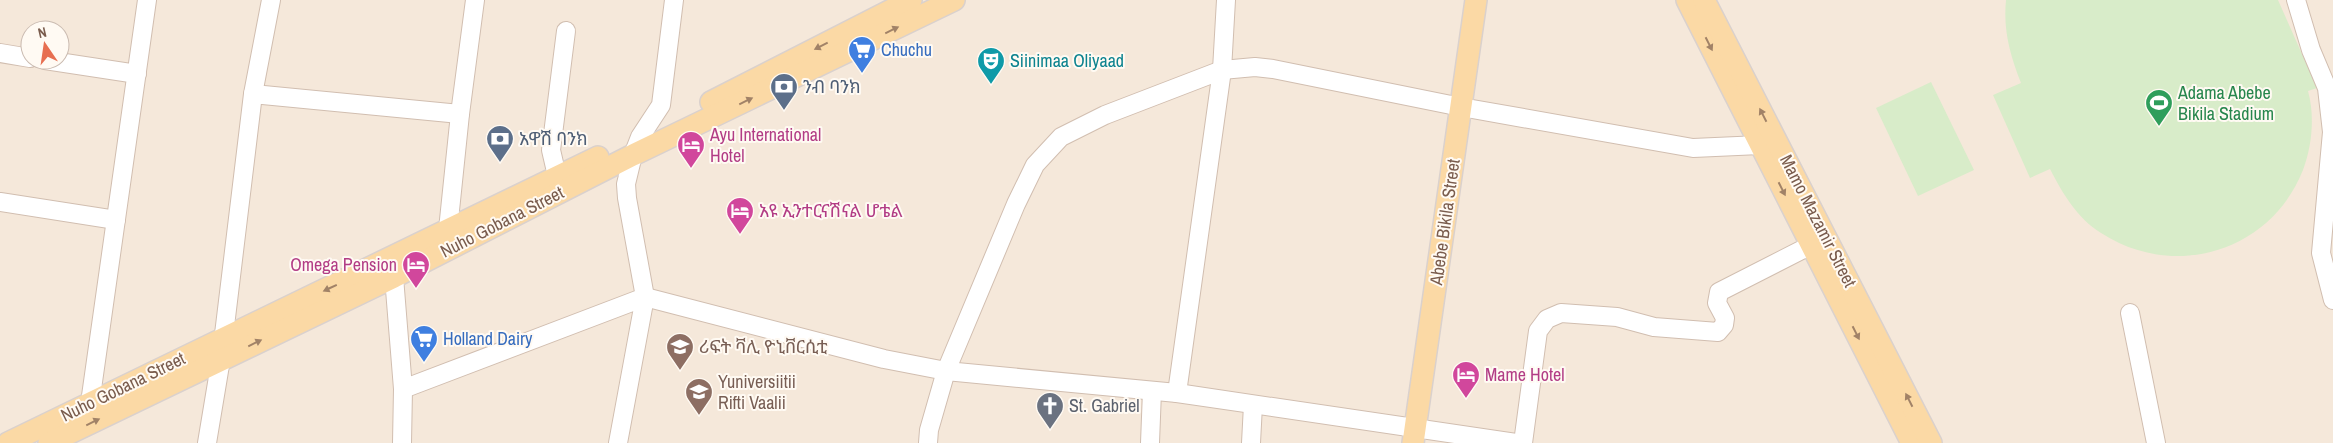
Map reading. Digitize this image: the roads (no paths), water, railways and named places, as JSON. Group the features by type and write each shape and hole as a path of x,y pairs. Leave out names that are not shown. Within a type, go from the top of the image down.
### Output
{"main road":[{"name":"Nuho Gobana Street","path":"49,443 222,349 447,241 917,5 954,0"},
{"name":"Abebe Bikila Street","path":"1414,436 1476,0"},
{"name":"Mamo Mazamir Street","path":"1687,0 1932,443"},
{"name":"Mamo Mazamir Street","path":"1704,0 1767,142"},
{"name":"Nuho Gobana Street","path":"8,443 90,403 394,277 447,241 557,176 637,146"},
{"name":"Mamo Mazamir Street","path":"1819,241 1912,443"}],"street":[{"path":"90,403 147,0"},
{"path":"207,443 222,349 253,94 271,0"},
{"path":"447,241 460,114 475,0"},
{"path":"618,443 645,297 626,184 637,146 662,105 674,0"},
{"path":"1177,393 1222,70 1226,0"},
{"path":"2296,0 2311,50 2328,88 2332,132 2321,254 2333,300"},
{"path":"557,176 551,150 566,31"},
{"path":"0,53 20,56"},
{"path":"70,64 137,74"},
{"path":"928,443 929,430 946,371 1016,204 1035,164 1061,137 1104,115 1222,70 1255,67 1273,69 1461,107 1693,148 1767,142"},
{"path":"253,94 460,114"},
{"path":"0,202 116,220"},
{"path":"1523,443 1538,331 1547,318 1561,313 1617,317 1654,327 1718,332 1724,325 1725,318 1717,303 1719,292 1819,241"},
{"path":"394,277 403,388 402,443"},
{"path":"403,388 645,297 884,359 946,371 1177,393 1253,405 1414,436 1516,443"},
{"path":"2130,312 2156,443"},
{"path":"1150,443 1152,391"},
{"path":"1251,443 1253,405"}],"place":[{"name":"Chuchu","path":"862,74"},
{"name":"Siinimaa Oliyaad","path":"991,85"},
{"name":"ንብ ባንክ","path":"784,111"},
{"name":"Adama Abebe Bikila Stadium","path":"2159,127"},
{"name":"አዋሽ ባንክ","path":"500,163"},
{"name":"Ayu International Hotel","path":"691,169"},
{"name":"አዩ ኢንተርናሽናል ሆቴል","path":"740,235"},
{"name":"Omega Pension","path":"416,289"},
{"name":"Holland Dairy","path":"424,363"},
{"name":"ሪፍት ቫሊ ዮኒቨርሲቲ","path":"680,371"},
{"name":"Mame Hotel","path":"1466,399"},
{"name":"Yuniversiitii Rifti Vaalii","path":"699,416"},
{"name":"St. Gabriel","path":"1050,430"}]}
